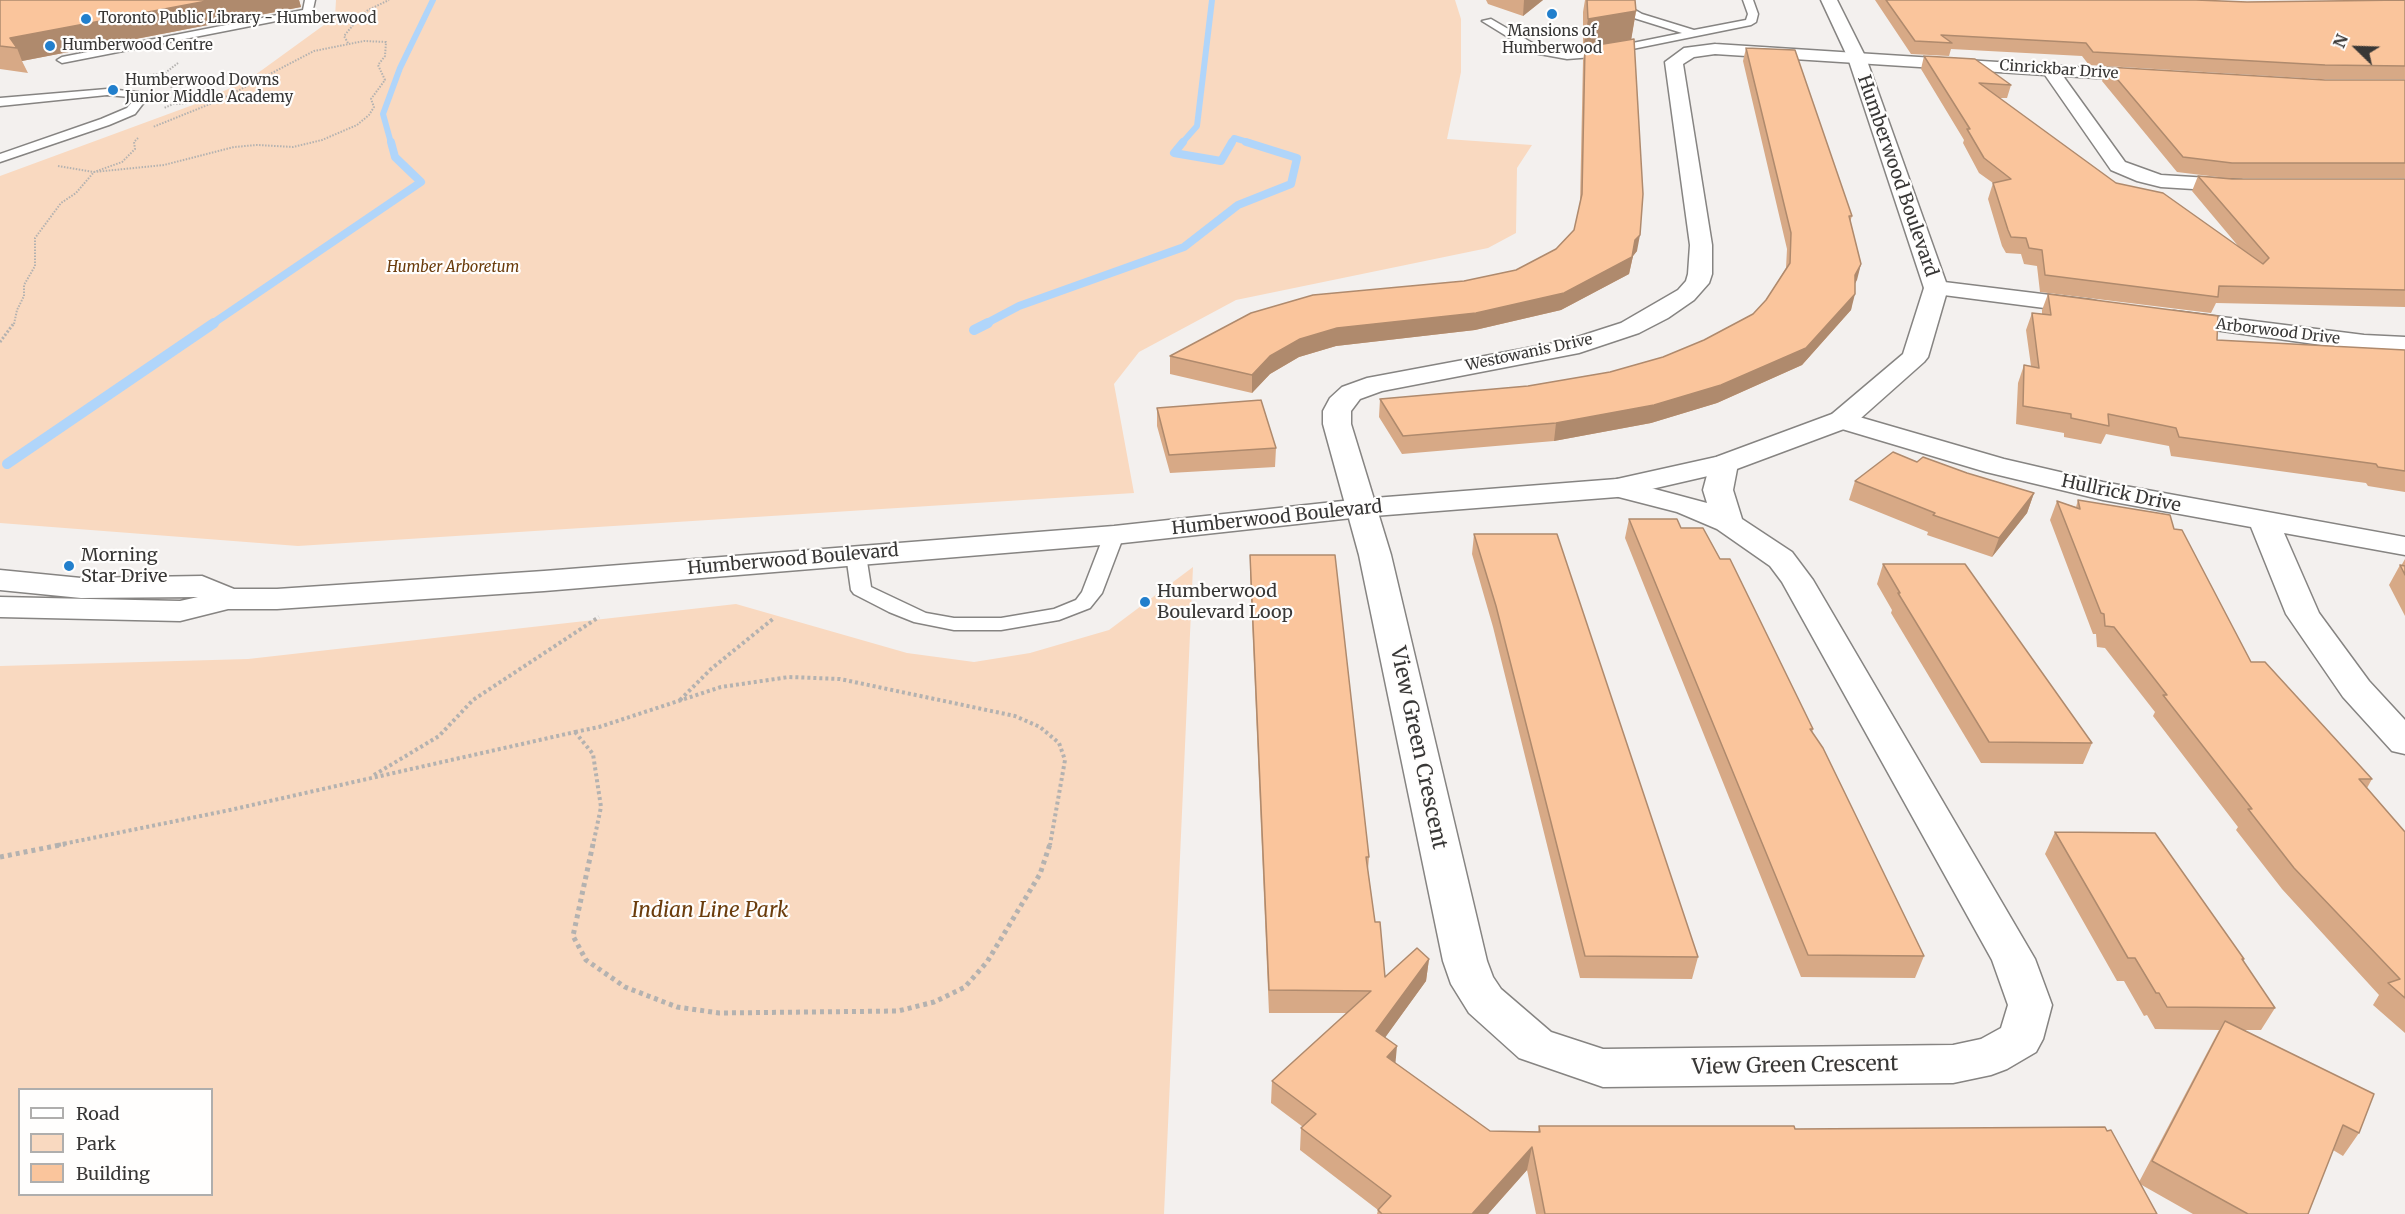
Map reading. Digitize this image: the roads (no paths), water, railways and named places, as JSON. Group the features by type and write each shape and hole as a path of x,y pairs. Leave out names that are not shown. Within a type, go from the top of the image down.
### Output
{"street":[{"name":"Humberwood Boulevard","path":"0,608 180,611 228,599 277,599 544,581 1114,535 1360,508 1617,488 1724,464 1842,420 1915,357 1936,288 1857,58 1829,0"},
{"name":"Westowanis Drive","path":"1360,508 1337,424 1340,404 1351,393 1376,384 1580,345 1630,328 1659,313 1686,295 1697,283 1700,273 1701,245 1674,62 1690,52 1715,49 1857,58"},
{"name":"Cinrickbar Drive","path":"1857,58 2168,77"},
{"path":"2050,70 2118,166 2144,177 2161,181 2263,187"},
{"path":"1936,288 2109,310"},
{"name":"Arborwood Drive","path":"2156,316 2364,343 2405,345"},
{"name":"Hullrick Drive","path":"1842,420 1996,466 2103,491 2405,546"},
{"path":"1724,464 1718,490 1728,523"},
{"name":"View Green Crescent","path":"1360,508 1376,555 1465,961 1473,984 1485,1001 1535,1045 1603,1068 1953,1064 1991,1056 2019,1039 2030,1005 2013,959 1797,580 1781,559 1728,523 1688,507 1617,488"},
{"path":"2264,522 2303,614 2356,689 2405,742"},
{"name":"Humberwood Boulevard","path":"0,580 81,588 202,586 228,599"}],"lane":[{"path":"62,60 308,12 310,0"},
{"path":"1611,0 1638,16 1694,33"},
{"path":"1487,21 1538,51 1567,56 1593,54 1751,22 1753,14 1748,0"},
{"path":"0,102 107,92 134,94 139,101 132,111 123,115 0,158"},
{"path":"856,555 861,590 896,608 921,618 954,624 1001,624 1059,614 1083,604 1092,593 1114,535"}],"waterway":[{"path":"391,143 383,114 400,68 433,0"},
{"path":"1182,143 1197,126 1212,0"},
{"path":"1231,143 1234,138 1251,143"},
{"path":"212,324 421,182 395,157 391,142"},
{"path":"1183,142 1174,153 1221,161 1232,142"},
{"path":"985,324 1019,306 1184,247 1238,205 1291,184 1297,158 1246,142"},
{"path":"7,464 214,323"},
{"path":"974,330 988,323"}],"place":[{"name":"Mansions of Humberwood","path":"1552,14"},
{"name":"Toronto Public Library - Humberwood","path":"86,19"},
{"name":"Humberwood Centre","path":"50,46"},
{"name":"Humberwood Downs Junior Middle Academy","path":"113,90"},
{"name":"Morning Star Drive","path":"69,566"},
{"name":"Humberwood Boulevard Loop","path":"1145,602"}],"park label":[{"name":"Humber Arboretum","path":"453,268"},
{"name":"Indian Line Park","path":"710,911"}]}
